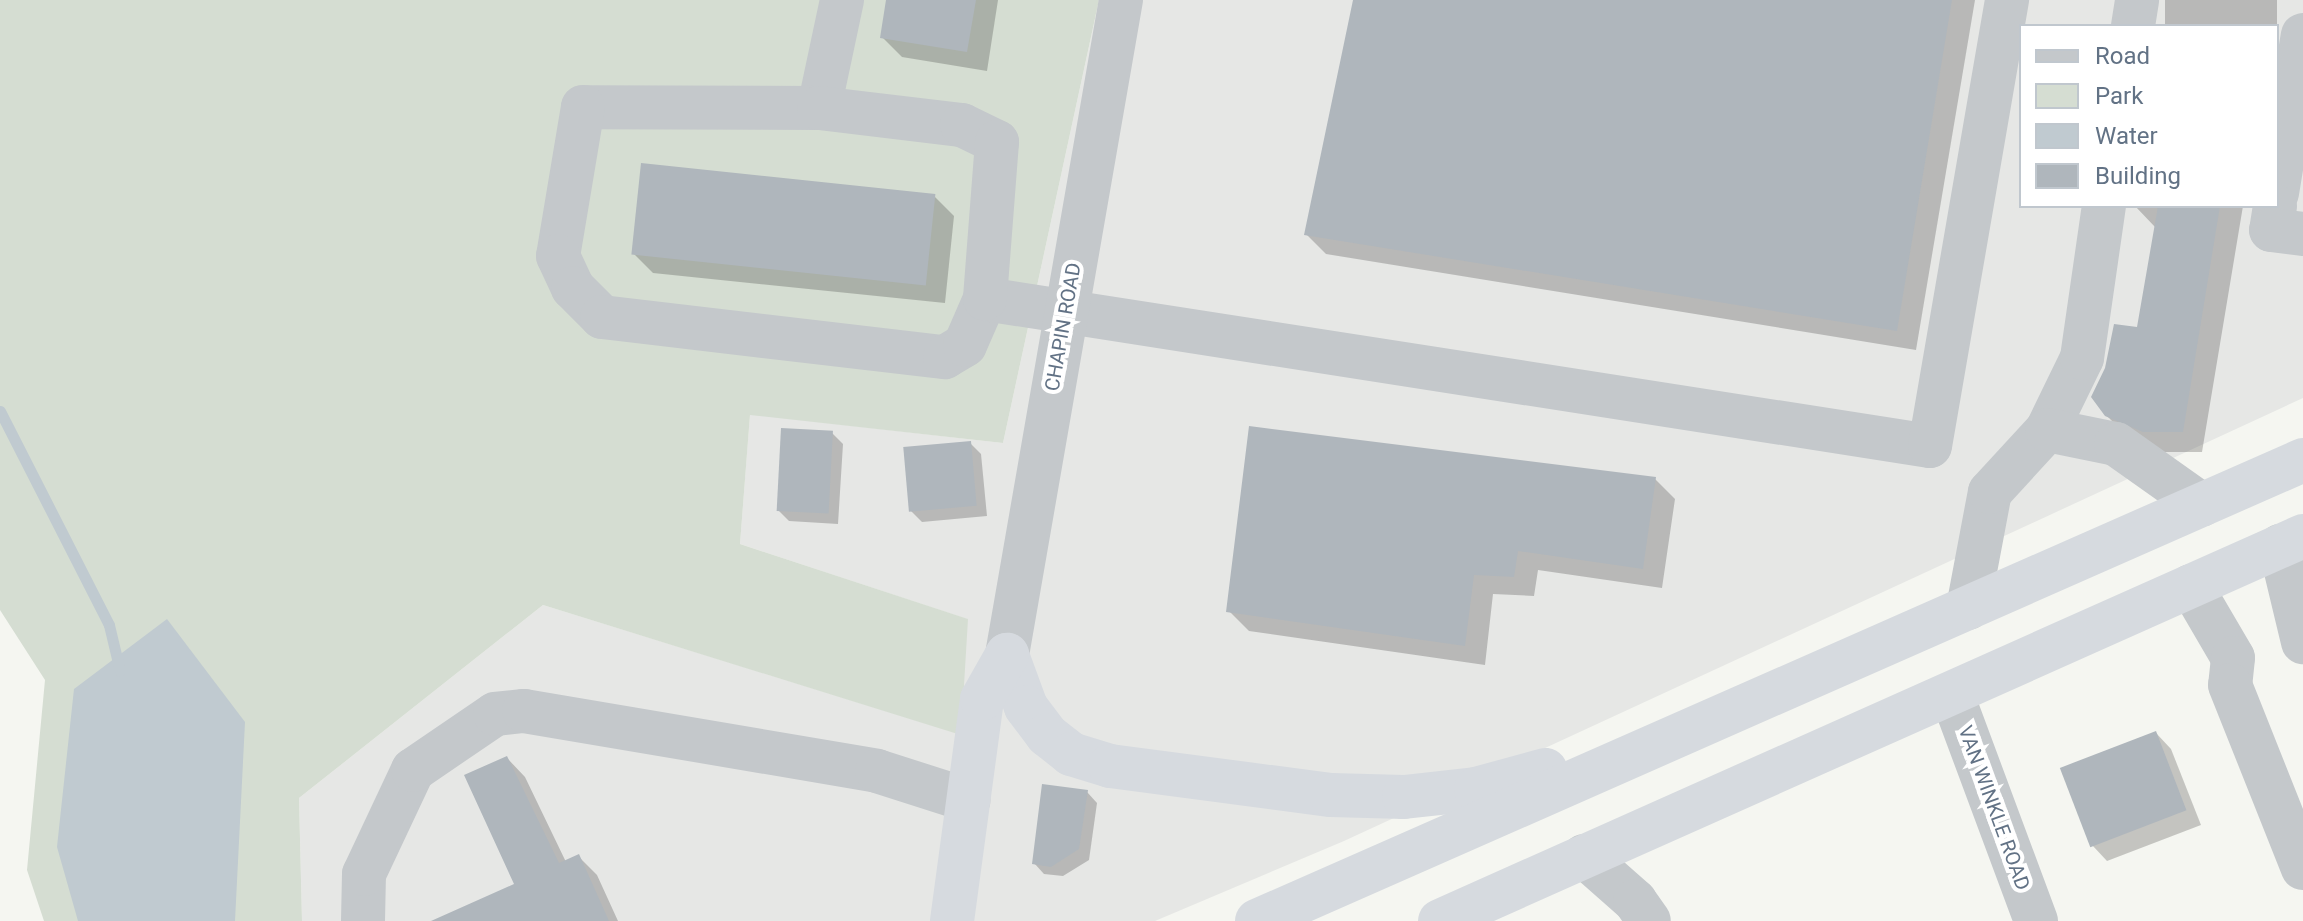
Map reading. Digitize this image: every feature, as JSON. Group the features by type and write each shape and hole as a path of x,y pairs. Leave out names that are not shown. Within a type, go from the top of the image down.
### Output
{"highway":[{"path":"1257,921 2303,460"},
{"path":"1440,921 1493,908 1584,856 1952,695 2292,541"},
{"path":"1007,655 1026,707 1047,735 1071,754 1110,766 1331,795 1404,797 1476,789 1698,727"},
{"path":"952,921 982,699 1007,655"}],"street":[{"path":"819,108 842,0"},
{"name":"CHAPIN ROAD","path":"1007,655 1121,0"},
{"path":"985,299 1066,315 1930,446 2007,0"},
{"path":"2133,24 2137,0"},
{"path":"2279,181 2303,35"},
{"path":"583,107 819,108 962,125 997,142 985,299 965,345 945,357 602,317 573,288 558,256 583,107"},
{"path":"1968,608 1990,492 2047,430 2082,358 2104,208"},
{"path":"2275,208 2271,230 2303,234"},
{"path":"2047,430 2116,444 2202,505"},
{"path":"2233,658 2301,634 2292,541"},
{"path":"2191,586 2233,658 2230,685 2303,868"},
{"name":"VAN WINKLE ROAD","path":"1952,695 2036,921"},
{"path":"363,921 364,874 413,770 495,714 524,711 877,771 968,800"},
{"path":"1584,856 1635,901 1649,921"}],"shaded area":[{"path":"1099,0 2303,0 2303,398 1344,841 1155,921 302,921 299,798 543,605 960,734 967,619 740,544 750,414 1003,443"}],"green space":[{"path":"0,0 1099,0 1003,443 750,415 740,544 968,619 961,735 543,605 299,798 302,921 44,921 27,870 45,680 0,610"}],"water":[{"path":"167,619 245,722 235,921 78,921 57,847 74,689"}],"building":[{"path":"886,0 976,0 967,52 880,38"},
{"path":"1353,0 1952,0 1897,331 1304,235"},
{"path":"641,163 935,194 926,285 631,254"},
{"path":"2158,208 2220,208 2183,432 2143,432 2105,416 2091,397 2105,368 2114,324 2137,327"},
{"path":"1249,426 1656,477 1643,569 1518,551 1514,577 1474,575 1465,646 1226,612"},
{"path":"781,428 833,431 829,514 777,511"},
{"path":"971,441 977,506 909,512 903,447"},
{"path":"2156,731 2186,810 2090,847 2060,768"},
{"path":"507,756 559,863 579,854 609,921 431,921 514,884 464,775"},
{"path":"1042,784 1088,790 1079,849 1051,867 1032,864"}],"waterway":[{"path":"0,411 109,625 120,671"}]}
